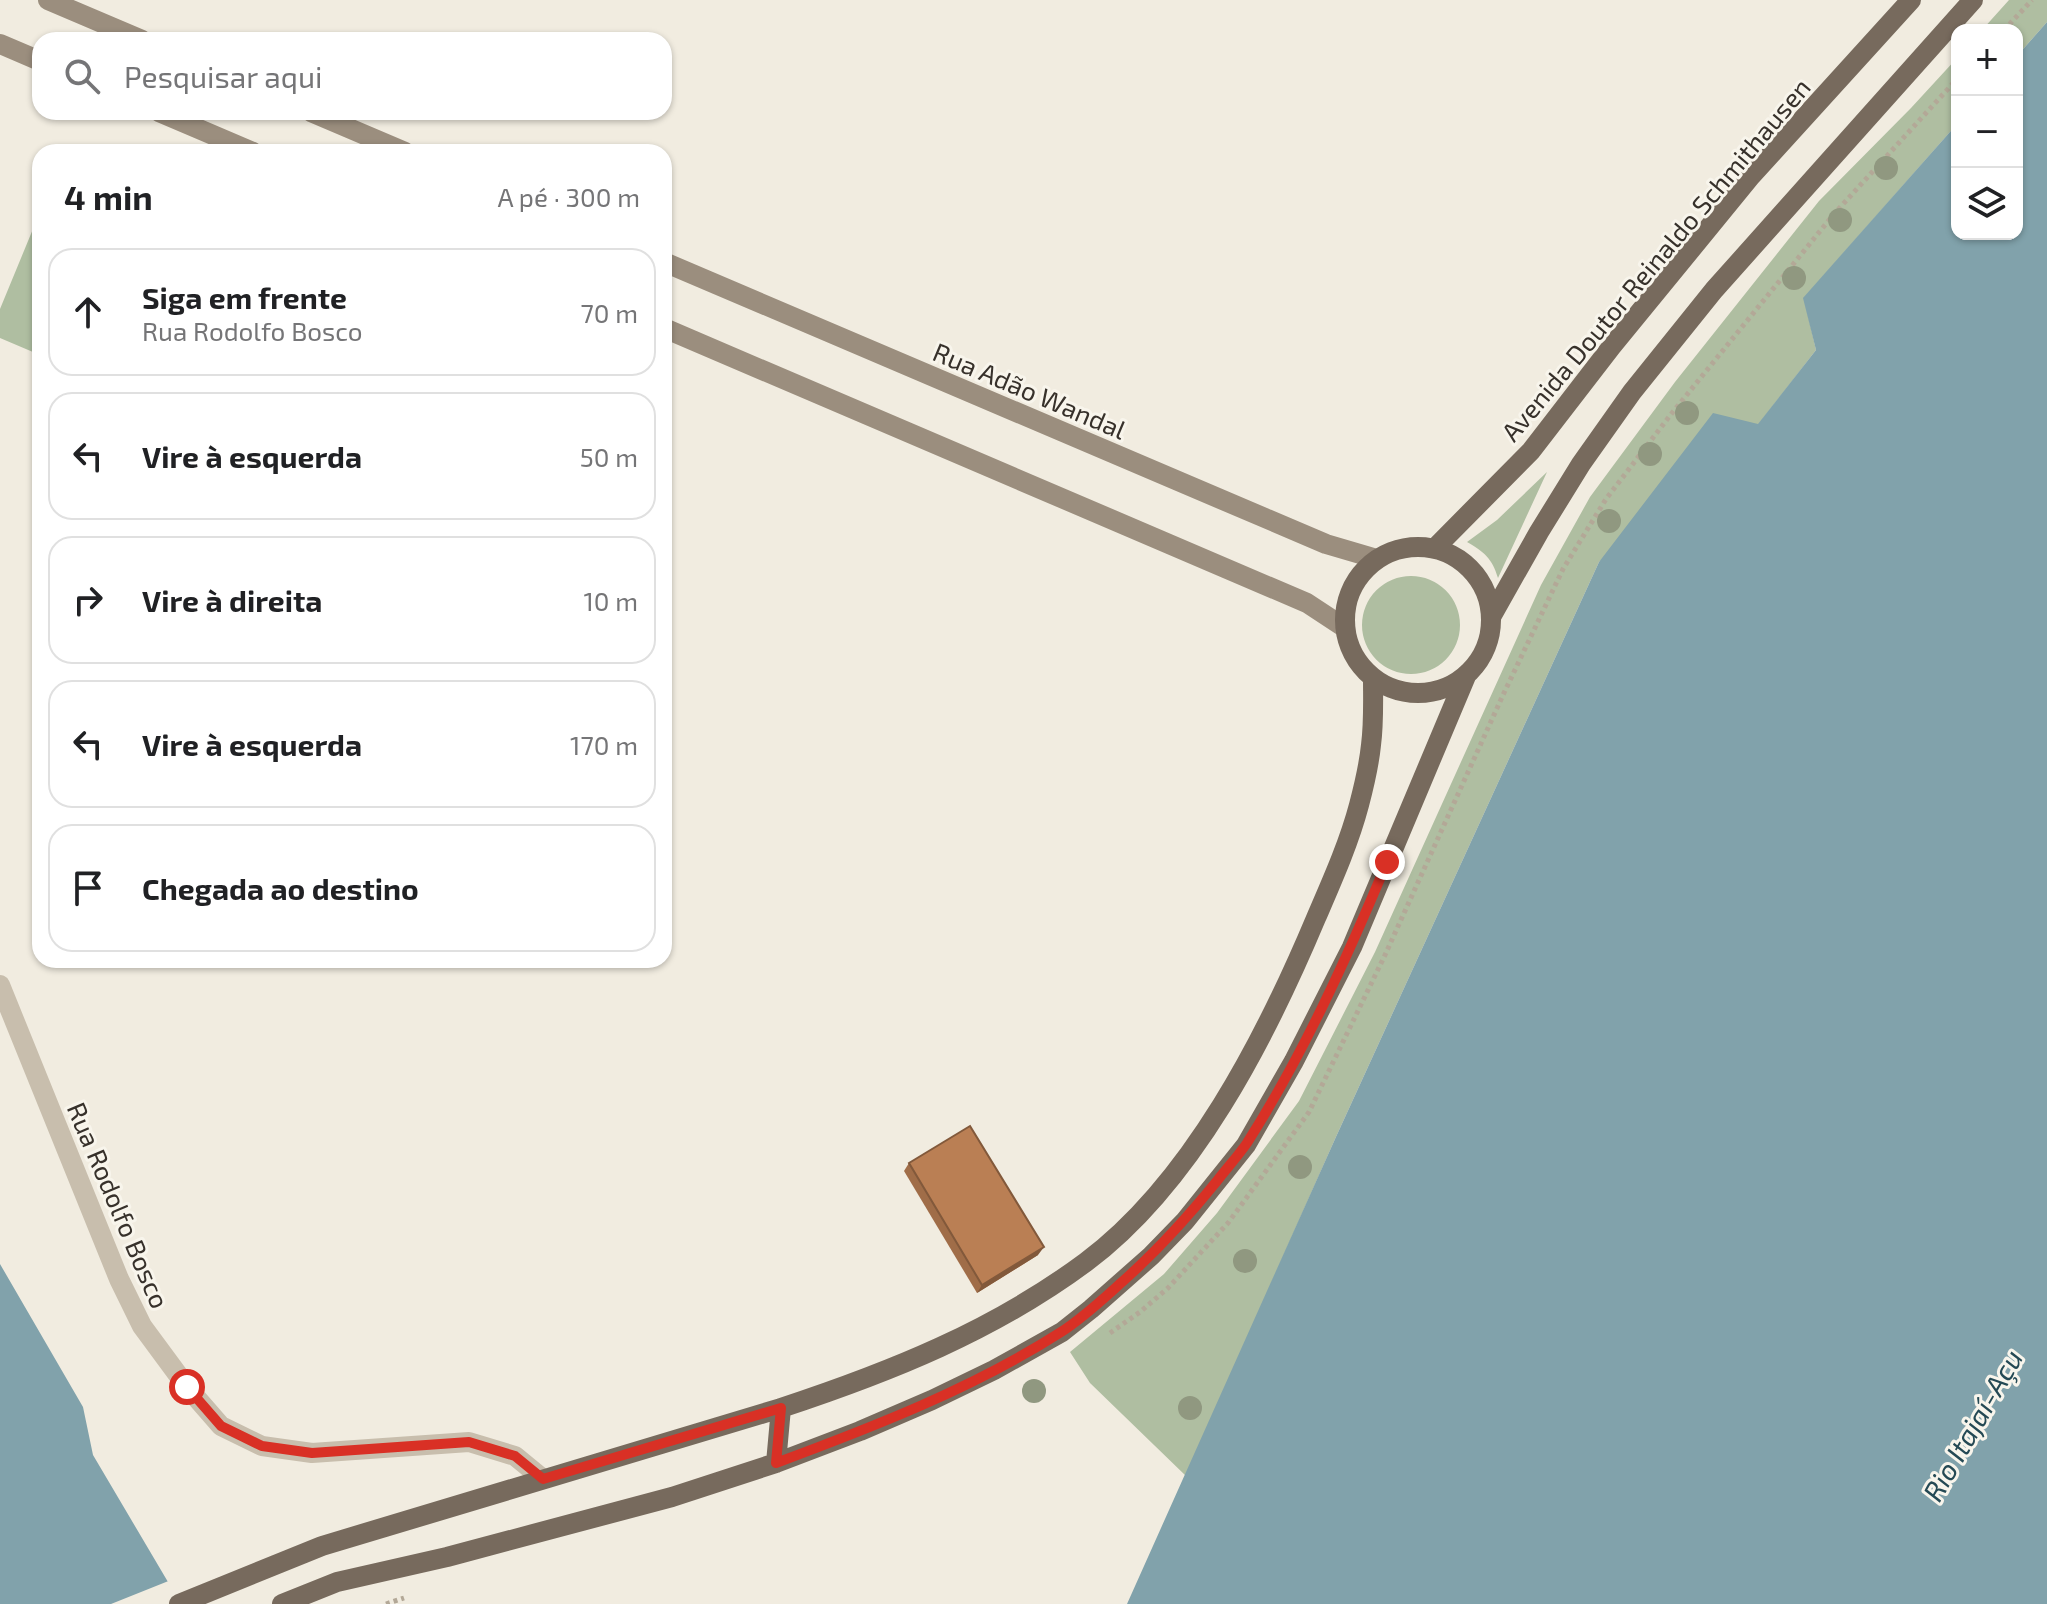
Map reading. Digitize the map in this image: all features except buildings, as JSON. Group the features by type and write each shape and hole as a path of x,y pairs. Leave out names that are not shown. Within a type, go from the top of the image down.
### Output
{"main road":[{"path":"48,0 123,32"},
{"name":"Avenida Doutor Reinaldo Schmithausen","path":"1435,548 1531,451 1751,176 1911,0"},
{"path":"1491,617 1581,464 1632,392 1714,290 1973,0"},
{"path":"0,44 32,58"},
{"path":"178,120 234,144"},
{"path":"330,120 386,144"},
{"name":"Rua Adão Wandal","path":"672,265 1326,544 1377,559"},
{"path":"672,331 1307,603 1345,628"},
{"path":"1435,548 1453,555 1480,580 1488,598 1491,617 1489,639 1480,660 1466,676 1449,687 1430,693 1391,689 1360,665 1350,647 1345,628 1351,589 1377,559 1395,550 1435,548"},
{"path":"282,1604 337,1582 447,1557 672,1497 776,1463 932,1400 1062,1332 1151,1256 1185,1221 1246,1145 1294,1061 1352,947 1466,676"},
{"path":"179,1604 322,1546 781,1408 905,1364 972,1333 1042,1293 1088,1260 1116,1237 1164,1188 1214,1117 1293,974 1359,806 1371,746 1373,678"},
{"path":"776,1463 781,1408"}],"street":[{"name":"Rua Rodolfo Bosco","path":"0,985 119,1279 142,1326 187,1387 221,1426 262,1446 312,1453 469,1442 515,1456 543,1479"}],"path":[{"path":"2010,24 2032,0"}],"green space":[{"path":"2009,0 2047,0 2047,22 2023,49 2023,24 1987,24"},
{"path":"1951,65 1951,131 1804,298 1816,350 1758,425 1599,562 1335,1139 1186,1476 1090,1383 1070,1352 1164,1274 1217,1213 1299,1101 1375,952 1541,585 1590,497 1675,382 1819,201"},
{"path":"32,231 32,352 0,338 0,309"},
{"path":"1547,472 1498,578 1487,556 1467,542 1497,520"},
{"path":"1411,576 1430,579 1446,590 1457,606 1460,625 1457,644 1446,660 1430,671 1411,674 1392,671 1376,660 1365,644 1362,625 1365,606 1376,590 1392,579"}],"water":[{"name":"Rio Itajaí-Açu","path":"2047,22 2047,1604 1127,1604 1599,562 1713,413 1758,424 1816,350 1803,298 1951,131 1951,240 2023,240 2023,49"},
{"path":"0,1264 83,1407 93,1455 181,1604 0,1604"}],"pier":[{"path":"171,1580 185,1604 111,1604"}],"route":[{"path":"187,1387 221,1426 262,1446 312,1453 469,1442 515,1456 543,1479 781,1408 776,1463 908,1411 994,1370 1062,1332 1151,1256 1185,1221 1246,1145 1294,1061 1352,947 1387,862"}]}
